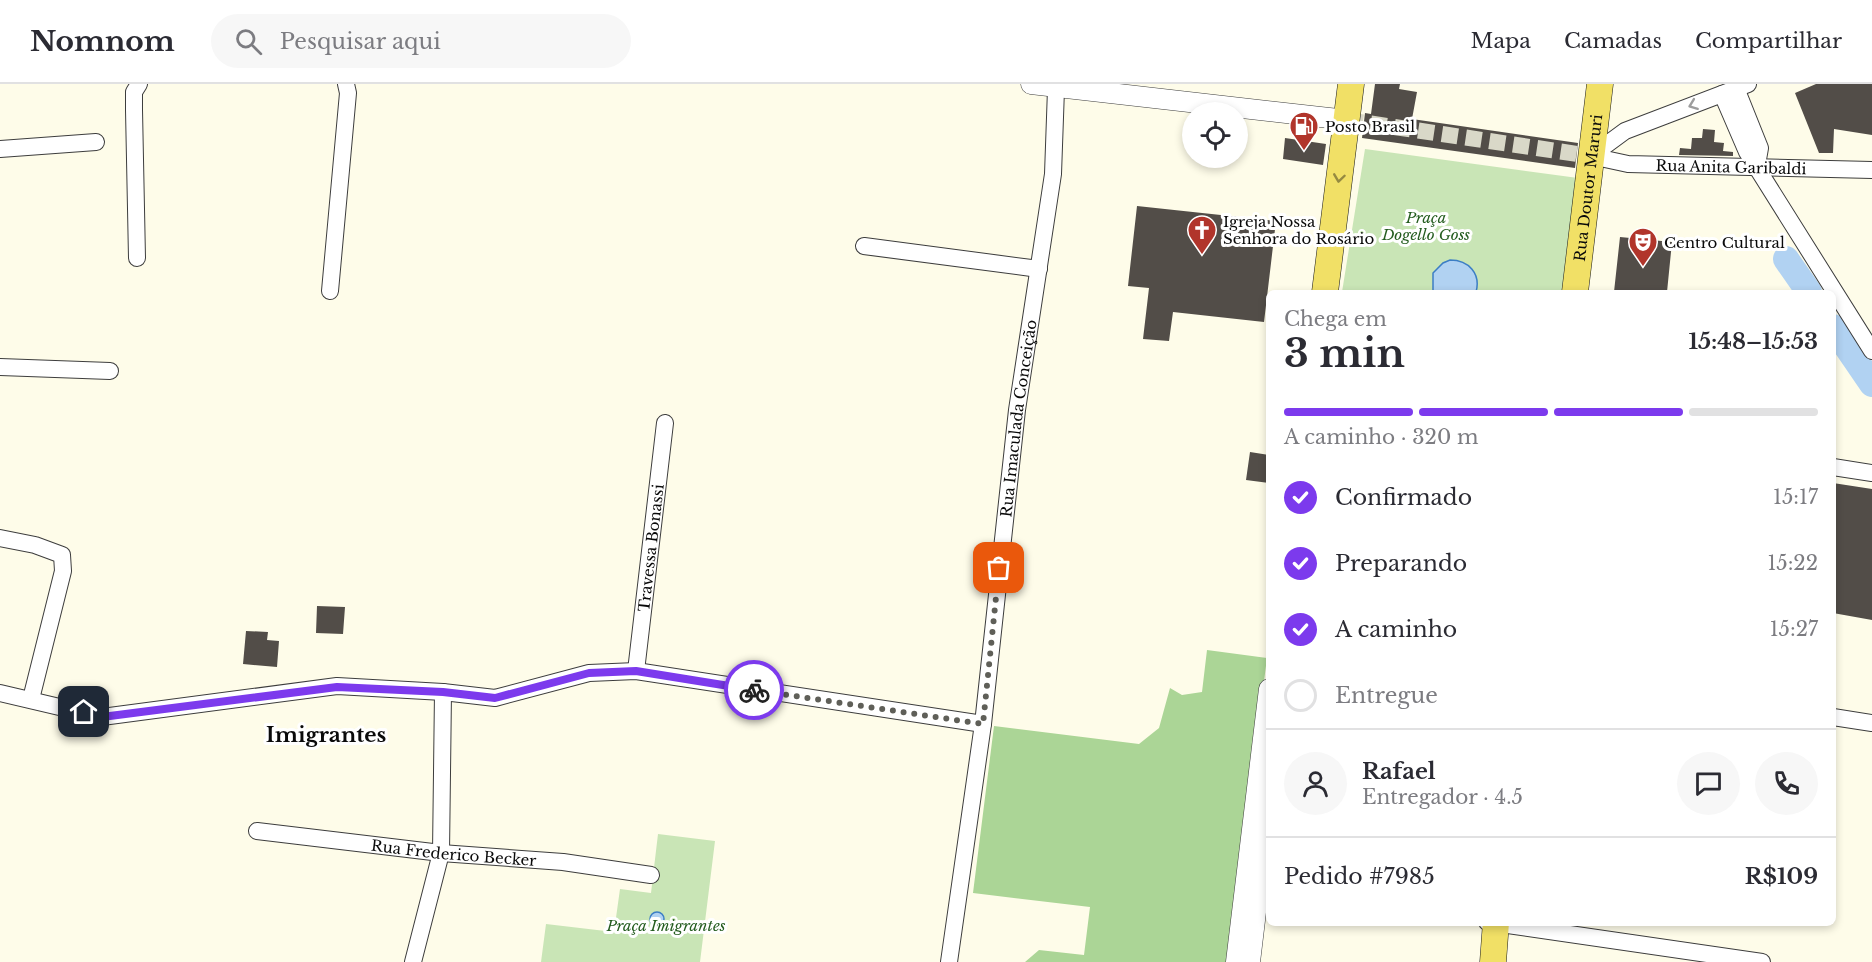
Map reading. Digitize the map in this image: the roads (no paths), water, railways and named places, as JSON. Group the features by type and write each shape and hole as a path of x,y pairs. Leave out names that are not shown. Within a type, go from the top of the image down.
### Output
{"main road":[{"path":"1325,290 1351,84"},
{"name":"Rua Doutor Maruri","path":"1575,290 1600,84"},
{"path":"1493,926 1493,962"}],"street":[{"path":"137,258 134,92 139,84"},
{"path":"330,291 348,93 346,84"},
{"path":"1031,84 1056,89 1087,88 1347,120"},
{"name":"Rua Imaculada Conceição","path":"949,962 983,724 1011,457 1053,174 1056,89"},
{"path":"1591,156 1625,130 1735,89 1747,152 1834,290"},
{"path":"0,149 96,142"},
{"name":"Rua Anita Garibaldi","path":"1591,156 1628,164 1757,165 1872,170"},
{"path":"864,246 1039,269"},
{"path":"1836,293 1872,351"},
{"path":"0,367 110,371"},
{"name":"Travessa Bonassi","path":"636,671 665,423"},
{"path":"1836,467 1872,473"},
{"path":"0,538 35,545 62,555 63,571 31,699"},
{"path":"0,693 102,717 337,687 443,692 495,698 589,673 636,671 983,724"},
{"path":"413,962 441,853 443,692"},
{"path":"1236,962 1266,714"},
{"path":"1836,717 1872,723"},
{"path":"1250,962 1266,828"},
{"name":"Rua Frederico Becker","path":"257,831 441,853 563,862 651,875"},
{"path":"1514,926 1762,962"}],"water":[{"path":"1450,260 1468,265 1477,279 1476,290 1433,290 1433,273 1443,263"},
{"path":"654,912 660,912 664,919 660,926 654,926 650,922 650,916"}],"waterway":[{"path":"1786,259 1808,290"},
{"path":"1836,331 1872,384"}],"tunnel":[{"path":"1347,120 1591,156"}],"place":[{"name":"Posto Brasil","path":"1304,152"},
{"name":"Igreja Nossa Senhora do Rosário","path":"1202,256"},
{"name":"Centro Cultural","path":"1643,268"}],"district":[{"name":"Imigrantes","path":"326,735"}],"park label":[{"name":"Praça Dogello Goss","path":"1426,226"},
{"name":"Praça Imigrantes","path":"666,925"}]}
